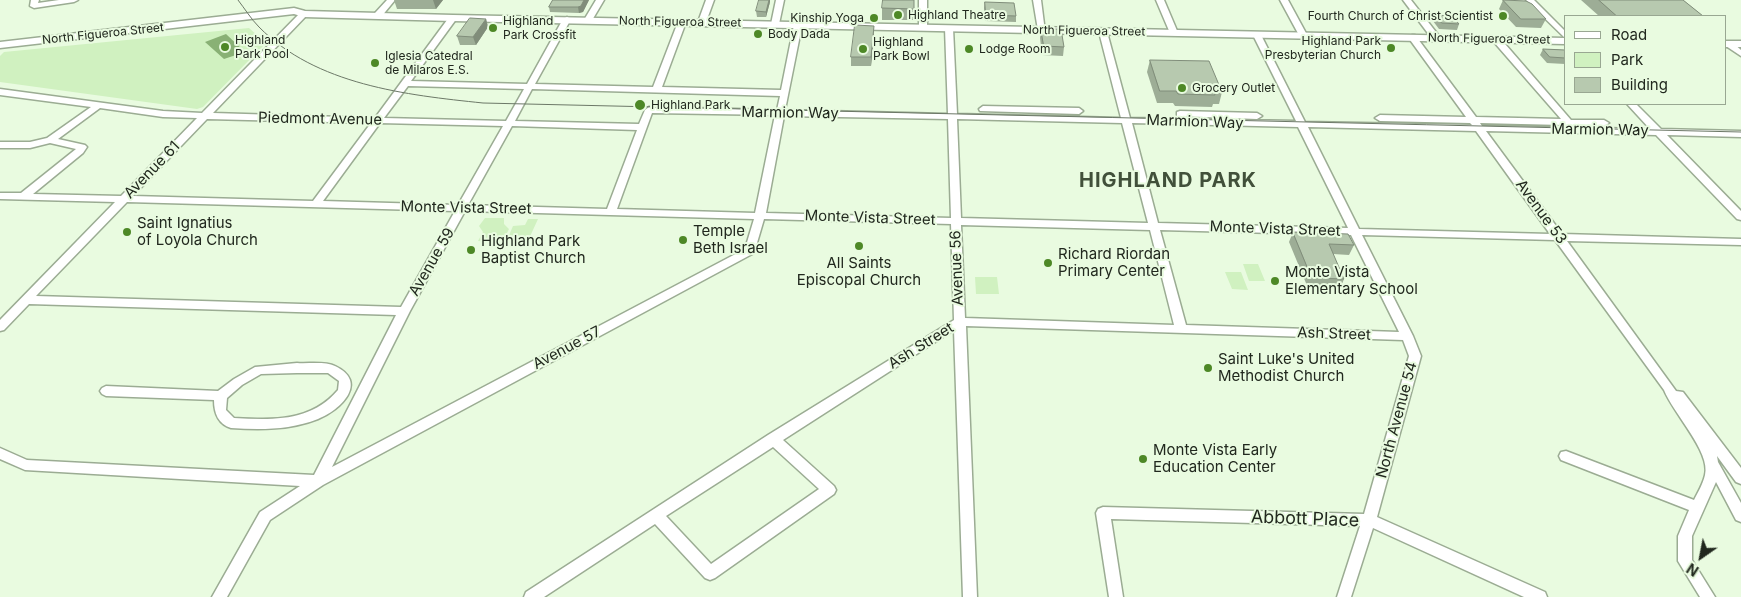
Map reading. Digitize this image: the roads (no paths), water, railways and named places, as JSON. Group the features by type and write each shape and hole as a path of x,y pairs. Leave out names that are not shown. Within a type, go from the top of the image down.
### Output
{"main road":[{"name":"North Figueroa Street","path":"0,45 205,22 242,22 304,14 1564,41"},
{"path":"1727,44 1741,44"}],"street":[{"path":"35,0 34,6 74,0"},
{"path":"378,15 391,0"},
{"path":"588,20 600,0"},
{"path":"702,22 710,0"},
{"path":"775,24 780,0"},
{"path":"923,0 923,28"},
{"path":"1037,0 1042,30"},
{"path":"1160,0 1174,33"},
{"path":"1284,0 1304,35"},
{"path":"1407,0 1436,38"},
{"path":"1530,0 1564,35"},
{"name":"Avenue 61","path":"0,327 304,14"},
{"path":"316,204 453,18"},
{"name":"Avenue 59","path":"318,481 404,311 568,20"},
{"path":"656,91 682,22"},
{"name":"Avenue 57","path":"220,597 265,516 318,481 750,250 760,215 798,25"},
{"name":"Avenue 56","path":"949,28 958,322 970,597"},
{"path":"1103,32 1152,226 1181,329"},
{"name":"North Avenue 54","path":"1257,35 1356,232 1415,356 1369,520 1344,597"},
{"name":"Avenue 53","path":"1412,37 1669,388 1674,400 1710,454 1712,463 1741,516"},
{"path":"1496,39 1568,122"},
{"path":"1727,44 1741,54"},
{"name":"Marmion Way","path":"404,83 530,88 783,93"},
{"name":"Piedmont Avenue","path":"0,92 163,114 642,127"},
{"path":"0,145 30,145 50,140 98,105"},
{"path":"1632,105 1741,217"},
{"name":"Marmion Way","path":"642,127 649,110 780,109 1476,124 1741,134"},
{"name":"Marmion Way","path":"1476,124 1568,122 1741,126"},
{"path":"611,211 642,127"},
{"path":"25,195 71,159 82,147 50,140"},
{"name":"Monte Vista Street","path":"0,196 25,195 1741,242"},
{"path":"26,300 404,311"},
{"name":"Ash Street","path":"531,597 773,439 958,322 1407,336"},
{"path":"106,391 221,396 238,382 259,370 297,368 331,369 346,379 344,391 327,409 300,421 258,425 231,423 220,412 221,396"},
{"name":"Avenue 53","path":"1669,388 1680,397 1741,478"},
{"path":"344,391 362,392"},
{"path":"657,516 710,573 829,490 773,439"},
{"path":"0,453 25,465 318,481"},
{"path":"1566,456 1696,506"},
{"path":"1708,597 1685,561 1685,536 1696,506 1712,475 1712,463"},
{"name":"Abbott Place","path":"1116,597 1103,513 1369,520 1540,597"}],"tram line":[{"path":"238,0 256,24 282,47 307,62 335,74 393,91 483,103 1741,132"}],"place":[{"name":"Highland Theatre","path":"898,15"},
{"name":"Fourth Church of Christ Scientist","path":"1503,16"},
{"name":"Kinship Yoga","path":"874,18"},
{"name":"Highland Park Crossfit","path":"493,28"},
{"name":"Body Dada","path":"758,34"},
{"name":"Highland Park Pool","path":"225,47"},
{"name":"Highland Park Presbyterian Church","path":"1391,48"},
{"name":"Highland Park Bowl","path":"863,49"},
{"name":"Lodge Room","path":"969,49"},
{"name":"Iglesia Catedral de Milaros E.S.","path":"375,63"},
{"name":"Grocery Outlet","path":"1182,88"},
{"name":"Highland Park","path":"640,105"},
{"name":"Saint Ignatius of Loyola Church","path":"127,232"},
{"name":"Temple Beth Israel","path":"683,240"},
{"name":"All Saints Episcopal Church","path":"859,246"},
{"name":"Highland Park Baptist Church","path":"471,250"},
{"name":"Richard Riordan Primary Center","path":"1048,263"},
{"name":"Monte Vista Elementary School","path":"1275,281"},
{"name":"Saint Luke's United Methodist Church","path":"1208,368"},
{"name":"Monte Vista Early Education Center","path":"1143,459"}],"district":[{"name":"HIGHLAND PARK","path":"1168,181"}]}
